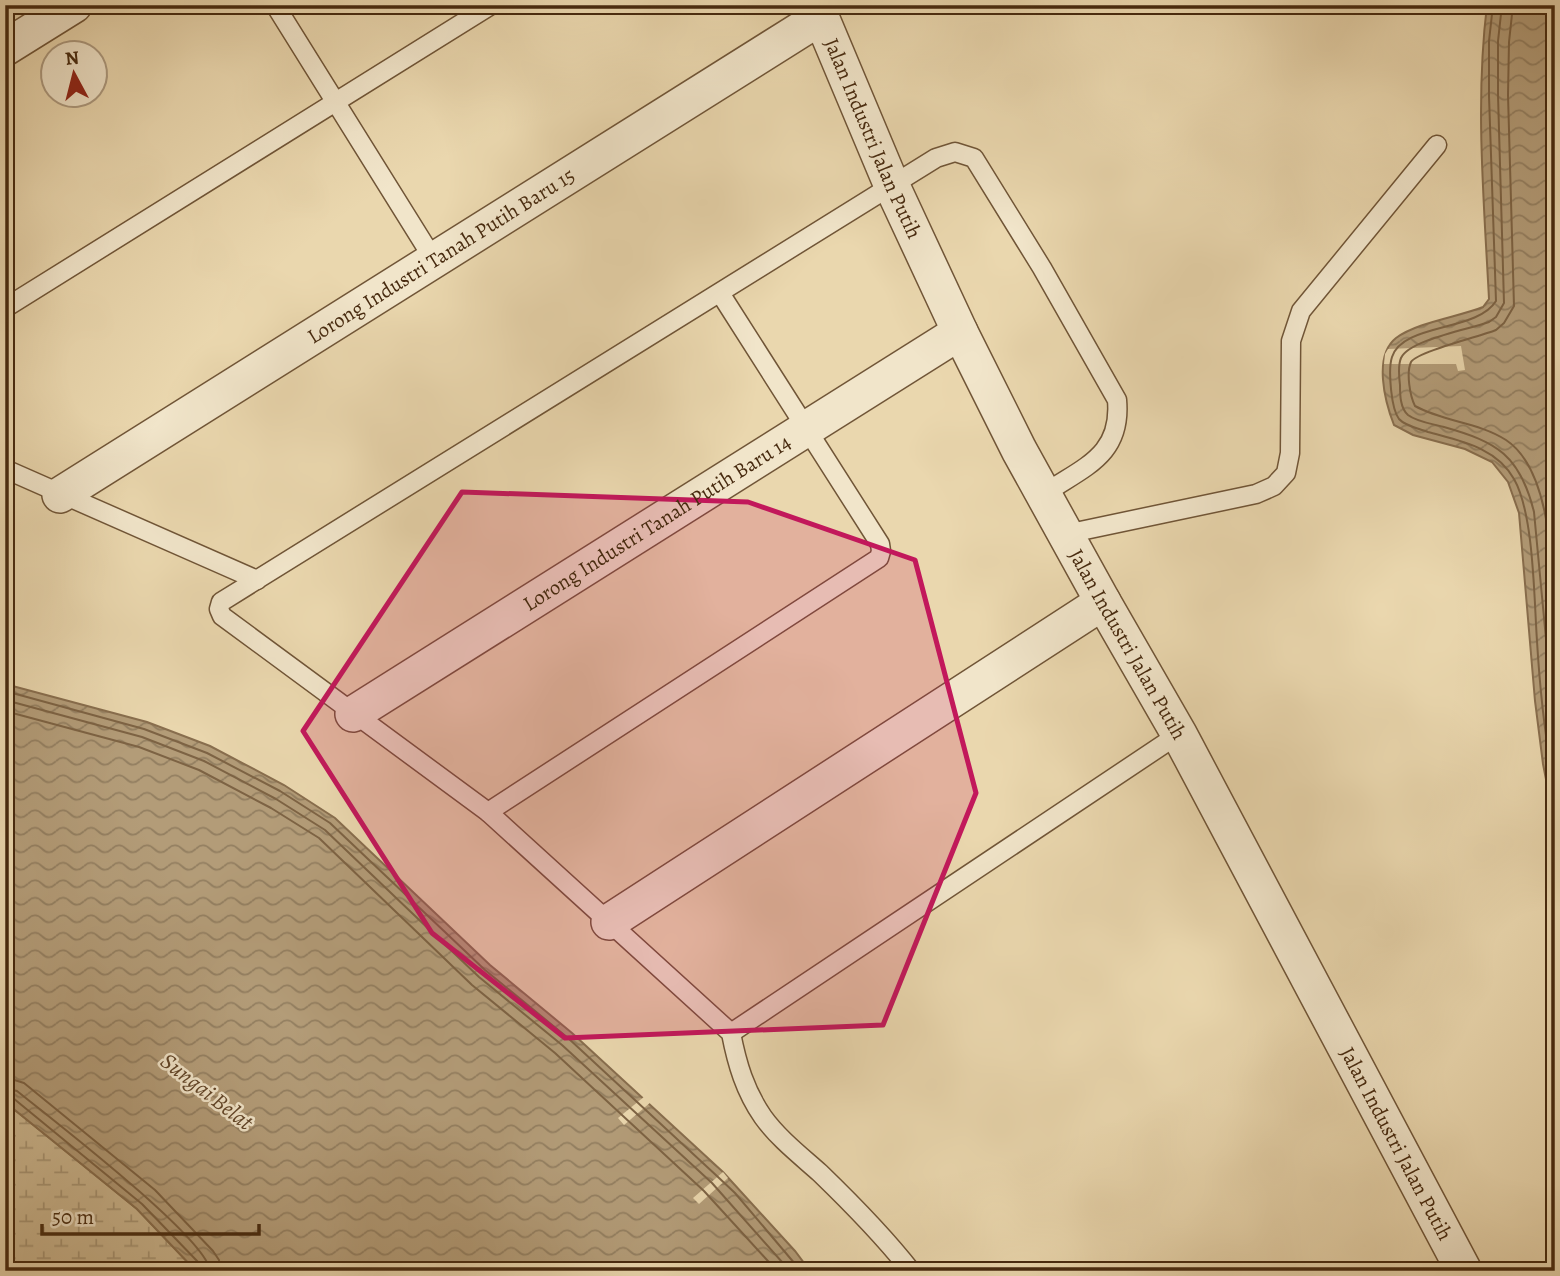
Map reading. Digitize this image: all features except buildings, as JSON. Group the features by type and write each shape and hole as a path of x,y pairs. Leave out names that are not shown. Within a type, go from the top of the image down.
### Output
{"street":[{"path":"5,48 74,5"},
{"name":"Jalan Industri Jalan Putih","path":"818,11 892,186 960,332 1102,602 1179,734 1464,1271"},
{"name":"Lorong Industri Tanah Putih Baru 15","path":"60,495 434,260 818,11"},
{"name":"Lorong Industri Tanah Putih Baru 14","path":"354,714 960,332"},
{"path":"608,922 1102,602"}],"lane":[{"path":"275,5 434,260"},
{"path":"5,308 491,5"},
{"path":"1066,534 1256,494 1274,486 1286,473 1290,453 1291,341 1301,311 1437,145"},
{"path":"911,1271 857,1209 764,1118 745,1086 736,1062 731,1033 488,812 222,616 219,609 221,602 936,158 955,152 974,158 1042,268 1117,400 1119,419 1114,438 1103,454 1044,494"},
{"path":"488,812 879,558 880,544 720,293"},
{"path":"5,469 257,580"},
{"path":"731,1033 1179,734"}],"highlighted area":[{"path":"462,492 748,502 915,560 976,793 883,1025 565,1038 432,933 303,731"}],"green space":[{"path":"5,1102 137,1209 196,1271 5,1271"}],"water":[{"path":"1487,5 1555,5 1555,825 1543,764 1535,701 1519,513 1508,482 1492,462 1465,449 1413,435 1394,425 1383,380 1385,356 1396,338 1427,324 1483,307 1489,299 1481,115"},
{"name":"Sungai Belat","path":"5,684 147,722 210,746 284,785 335,818 490,965 572,1033 723,1172 810,1271 196,1271 137,1209 5,1102"}],"pier":[{"path":"1461,346 1465,370 1458,371 1456,364 1384,364 1388,349"},
{"path":"645,1096 651,1102 624,1125 618,1118"},
{"path":"723,1172 728,1178 699,1204 693,1198"}]}
